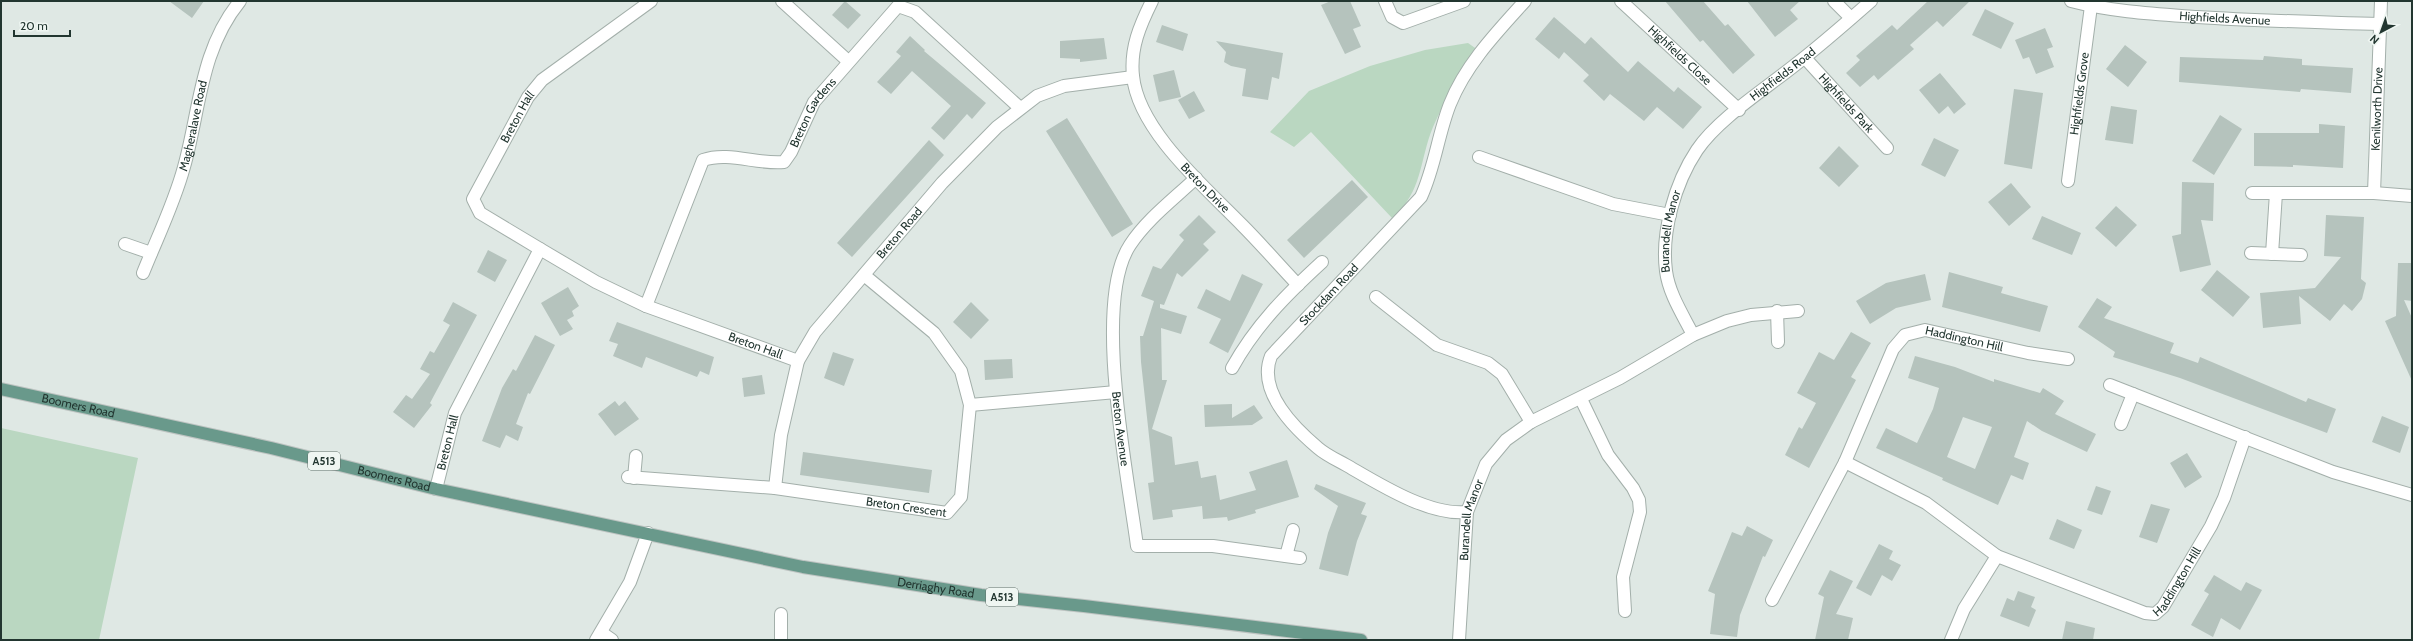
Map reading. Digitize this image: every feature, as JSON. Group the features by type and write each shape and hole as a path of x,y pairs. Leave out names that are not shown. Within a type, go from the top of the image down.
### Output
{"main road":[{"name":"Boomers Road","path":"1,389 271,448 436,488 648,533"},
{"name":"Derriaghy Road","path":"648,533 803,567 981,595 1084,606 1340,639 1360,640"}],"street":[{"name":"Magheralave Road","path":"143,273 184,168 202,79 224,25 240,1"},
{"name":"Breton Hall","path":"651,1 542,80 528,97 473,199 480,213 596,282 646,306 798,361"},
{"path":"782,1 848,61"},
{"name":"Breton Drive","path":"1152,1 1138,32 1132,55 1133,77 1140,104 1155,131 1196,178 1298,284"},
{"path":"1385,1 1392,17 1403,23 1464,1"},
{"name":"Stockdam Road","path":"1467,512 1457,513 1432,507 1405,497 1319,449 1294,425 1277,403 1267,377 1267,367 1271,356 1421,197 1431,175 1450,104 1466,72 1495,34 1526,1"},
{"name":"Highfields Close","path":"1621,1 1739,110"},
{"path":"1834,1 1851,18"},
{"name":"Highfields Road","path":"1697,150 1712,134 1739,110 1805,58 1871,1"},
{"name":"Highfields Avenue","path":"2071,1 2123,11 2251,21 2379,24"},
{"name":"Kenilworth Drive","path":"2374,193 2381,1"},
{"name":"Breton Gardens","path":"646,306 703,160 715,156 772,164 784,162 791,152 814,102 848,61 898,6 915,12 1020,108"},
{"name":"Highfields Grove","path":"2068,181 2091,6"},
{"name":"Highfields Park","path":"1805,58 1887,148"},
{"name":"Breton Road","path":"775,488 781,436 798,361 815,332 942,183 997,127 1037,96 1064,86 1133,77"},
{"name":"Burandell Manor","path":"1693,335 1674,297 1666,272 1666,246 1670,215 1681,181 1697,150"},
{"path":"1479,157 1613,204 1670,215"},
{"name":"Breton Avenue","path":"1196,178 1146,225 1130,246 1116,281 1112,317 1116,392 1137,546 1213,546 1300,558"},
{"path":"2252,193 2374,193 2412,196"},
{"path":"2272,254 2276,193"},
{"path":"125,244 151,253"},
{"name":"Breton Hall","path":"436,488 455,413 540,249"},
{"path":"2251,253 2300,255"},
{"path":"1232,368 1247,341 1265,318 1322,262"},
{"name":"Breton Crescent","path":"636,456 631,477 775,488 946,513 961,497 970,405 961,371 947,349 934,333 864,275"},
{"path":"1376,297 1437,345 1488,362 1502,374 1531,422"},
{"path":"1778,311 1778,342"},
{"name":"Burandell Manor","path":"1459,640 1467,512 1486,464 1506,440 1531,422 1581,399 1693,335 1727,321 1778,311 1798,311"},
{"name":"Haddington Hill","path":"1772,600 1845,462 1893,349 1905,335 1924,330 2028,353 2068,359"},
{"path":"2110,385 2333,472 2412,495"},
{"path":"970,405 1116,392"},
{"path":"2121,424 2133,394"},
{"path":"1581,399 1608,456 1633,488 1639,500 1640,512 1623,577 1625,611"},
{"name":"Haddington Hill","path":"1845,462 1926,503 1997,556 2145,613 2155,614 2163,607 2211,526 2224,498 2245,437"},
{"path":"1286,556 1293,530"},
{"path":"612,640 599,636 630,582 648,533"},
{"path":"1952,640 1964,609 1997,556"},
{"path":"781,614 781,640"}],"green space":[{"path":"1468,43 1478,50 1453,87 1433,127 1428,140 1419,176 1410,198 1392,218 1311,132 1294,147 1270,132 1309,91 1370,66 1425,50"},
{"path":"1,428 138,458 99,640 1,640"}],"building":[{"path":"169,1 204,1 192,18"},
{"path":"845,1 861,15 848,29 832,15"},
{"path":"1331,1 1350,1 1361,26 1353,29 1361,47 1345,54 1321,5"},
{"path":"1665,1 1703,1 1725,26 1728,24 1755,55 1733,74 1703,40 1700,42"},
{"path":"1747,1 1800,1 1790,10 1798,19 1775,37"},
{"path":"1928,1 1970,1 1943,27 1937,21 1910,45 1914,49 1878,80 1874,75 1860,87 1846,73 1860,60 1856,56 1892,25 1897,30"},
{"path":"1985,9 2014,23 2001,49 1972,35"},
{"path":"1554,17 1585,44 1591,37 1628,72 1638,61 1674,92 1678,87 1702,107 1683,129 1657,107 1644,121 1610,94 1604,101 1583,81 1589,75 1564,52 1559,59 1535,39"},
{"path":"1162,25 1188,34 1183,51 1156,42"},
{"path":"2045,28 2053,47 2047,49 2054,67 2036,74 2029,57 2023,59 2015,40"},
{"path":"910,36 925,50 924,51 986,103 972,119 967,114 944,140 931,128 951,106 912,71 891,94 877,82 901,56 896,52"},
{"path":"1104,38 1107,59 1080,62 1080,59 1060,58 1060,41"},
{"path":"1216,41 1283,53 1279,79 1272,77 1268,100 1242,96 1246,69 1231,66 1224,62 1226,52"},
{"path":"2125,45 2147,62 2128,87 2106,69"},
{"path":"2264,56 2302,59 2302,65 2353,68 2351,93 2301,89 2300,92 2179,82 2180,57 2263,60"},
{"path":"1174,70 1181,97 1159,102 1153,75"},
{"path":"1940,73 1966,104 1954,114 1948,106 1939,114 1919,90"},
{"path":"2014,89 2043,93 2032,169 2004,164"},
{"path":"1194,91 1205,111 1189,119 1178,100"},
{"path":"2111,106 2137,110 2133,144 2105,140"},
{"path":"2220,115 2242,129 2214,175 2192,161"},
{"path":"1067,118 1133,224 1112,237 1046,131"},
{"path":"2319,124 2345,126 2343,168 2293,165 2293,167 2254,166 2254,133 2319,133"},
{"path":"1934,138 1959,150 1945,177 1921,165"},
{"path":"929,140 944,155 852,257 837,243"},
{"path":"1839,146 1859,166 1839,187 1819,168"},
{"path":"1352,180 1368,197 1304,258 1287,240"},
{"path":"2182,182 2214,183 2213,221 2201,220 2211,265 2180,272 2172,236 2181,234"},
{"path":"2011,183 2031,207 2009,226 1988,202"},
{"path":"2116,206 2137,225 2116,247 2095,228"},
{"path":"1199,215 1216,232 1203,244 1209,250 1182,277 1177,273 1164,305 1160,304 1160,308 1187,316 1181,334 1161,328 1162,380 1167,380 1152,429 1172,437 1175,465 1198,461 1201,478 1216,475 1220,500 1256,490 1249,472 1287,460 1299,497 1255,510 1256,513 1228,521 1227,517 1203,519 1202,506 1172,510 1173,517 1153,520 1148,483 1154,482 1141,362 1140,336 1143,336 1154,301 1141,296 1153,266 1161,269 1184,240 1179,235"},
{"path":"2326,215 2364,217 2361,279 2366,283 2362,299 2352,311 2344,304 2330,321 2299,296 2301,324 2263,328 2260,293 2315,288 2341,257 2324,256"},
{"path":"2042,216 2081,233 2072,255 2032,239"},
{"path":"488,250 507,260 495,282 477,272"},
{"path":"2398,263 2412,263 2412,301 2404,300 2412,318 2412,381 2385,321 2396,316"},
{"path":"2217,270 2250,297 2233,317 2201,290"},
{"path":"1949,272 2003,287 2001,293 2048,306 2040,332 1942,307"},
{"path":"1242,274 1263,284 1228,353 1209,343 1221,319 1197,308 1206,289 1230,301"},
{"path":"1925,274 1931,300 1896,308 1870,324 1856,301 1886,283"},
{"path":"568,287 579,306 572,311 574,316 567,320 573,329 560,336 541,303"},
{"path":"2097,298 2112,307 2104,318 2174,343 2170,353 2198,363 2200,357 2306,402 2308,398 2336,409 2327,433 2180,378 2113,357 2115,352 2078,327"},
{"path":"453,302 477,315 430,403 432,405 414,428 393,412 406,395 412,399 430,374 420,369 430,351 434,353 450,325 443,321"},
{"path":"971,302 989,320 971,339 953,322"},
{"path":"617,322 714,357 709,375 700,371 697,377 646,357 642,368 613,356 618,344 609,341"},
{"path":"1851,332 1871,343 1851,377 1856,380 1809,468 1785,455 1799,427 1802,429 1816,403 1797,393 1819,352 1834,360"},
{"path":"535,335 555,345 530,394 528,393 516,424 523,427 518,441 506,435 500,448 482,441 502,388 513,369 516,371"},
{"path":"833,352 854,359 844,386 824,378"},
{"path":"1915,356 1955,367 1994,382 1994,379 2040,393 2043,388 2064,401 2055,414 2096,434 2087,452 2042,431 2027,421 2014,457 2029,463 2023,480 2011,475 1998,505 1876,448 1886,428 1917,443 1933,409 1939,388 1908,378","holes":["1963,417 1992,427 1975,469 1947,457"]},
{"path":"1012,359 1013,378 985,380 984,360"},
{"path":"762,375 765,394 744,397 742,378"},
{"path":"615,401 619,406 625,401 639,419 615,436 598,414"},
{"path":"1232,404 1232,418 1254,405 1263,418 1252,425 1205,427 1204,405"},
{"path":"2382,416 2409,427 2400,453 2372,442"},
{"path":"803,452 932,470 929,493 800,475"},
{"path":"2187,453 2202,477 2185,488 2170,463"},
{"path":"1316,484 1366,503 1361,514 1367,516 1357,541 1348,576 1319,569 1328,533 1338,506 1314,489"},
{"path":"2096,486 2111,491 2102,515 2087,510"},
{"path":"2151,504 2170,509 2157,543 2139,537"},
{"path":"2057,519 2082,530 2074,549 2049,539"},
{"path":"1747,526 1773,540 1765,557 1763,556 1740,615 1737,637 1710,634 1715,594 1708,591 1732,532 1742,536"},
{"path":"1879,544 1893,551 1889,559 1901,565 1892,581 1882,575 1871,596 1856,588"},
{"path":"1830,570 1853,581 1836,614 1853,618 1848,640 1815,640 1824,597 1818,594"},
{"path":"2214,575 2241,591 2246,582 2262,590 2240,630 2221,618 2213,637 2191,625 2209,594 2204,591"},
{"path":"2018,591 2035,597 2031,607 2036,610 2029,627 2000,616 2007,598 2014,601"},
{"path":"2066,621 2095,628 2093,640 2062,640"}]}
